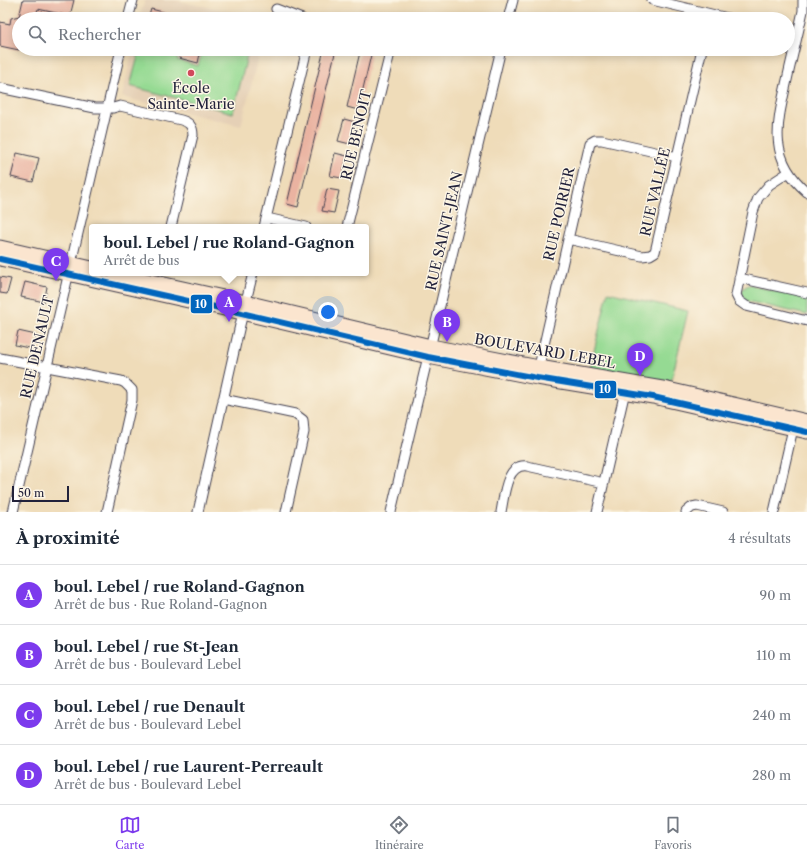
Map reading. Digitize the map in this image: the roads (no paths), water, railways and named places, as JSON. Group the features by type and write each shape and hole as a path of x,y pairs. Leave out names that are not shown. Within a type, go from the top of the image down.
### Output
{"street":[{"path":"129,12 132,0"},
{"path":"510,12 513,0"},
{"path":"652,0 695,12"},
{"path":"795,29 805,7 803,0"},
{"path":"276,9 284,12"},
{"name":"RUE DENAULT","path":"14,512 119,56"},
{"path":"265,224 305,56"},
{"name":"RUE BENOIT","path":"348,224 389,56"},
{"name":"RUE SAINT-JEAN","path":"391,512 499,56"},
{"name":"RUE VALLÉE","path":"568,239 642,256 648,256 654,253 657,248 700,56"},
{"path":"789,56 777,130 779,149 789,172 807,192"},
{"path":"0,88 95,108 120,106 187,122 191,126 193,135 172,224"},
{"name":"RUE POIRIER","path":"538,373 588,148 595,140 602,140 677,157"},
{"path":"789,172 769,185 758,198 753,212 736,295 741,304 807,321"},
{"path":"267,218 293,224"},
{"name":"BOULEVARD LEBEL","path":"0,247 70,269 89,268"},
{"name":"BOULEVARD LEBEL","path":"0,258 89,273"},
{"name":"BOULEVARD LEBEL","path":"101,276 429,352 538,373 626,387 668,389 798,423 807,432"},
{"name":"BOULEVARD LEBEL","path":"141,276 159,278 244,308"},
{"path":"198,512 252,276"},
{"path":"739,278 807,293"},
{"path":"0,358 121,381 132,390 132,400 107,512"},
{"path":"597,512 626,387"},
{"path":"223,399 295,414 303,420 304,432 286,512"},
{"path":"774,512 798,423"},
{"path":"501,512 509,476 513,470 519,466 527,466 604,483"},
{"path":"686,512 692,507 697,506 723,512"}],"place":[{"name":"École Sainte-Marie","path":"191,73"},
{"name":"boul. Lebel / rue Denault","path":"56,281"},
{"name":"boul. Lebel / rue Roland-Gagnon","path":"229,322"},
{"name":"boul. Lebel / rue St-Jean","path":"447,342"},
{"name":"boul. Lebel / rue Laurent-Perreault","path":"640,376"}]}
